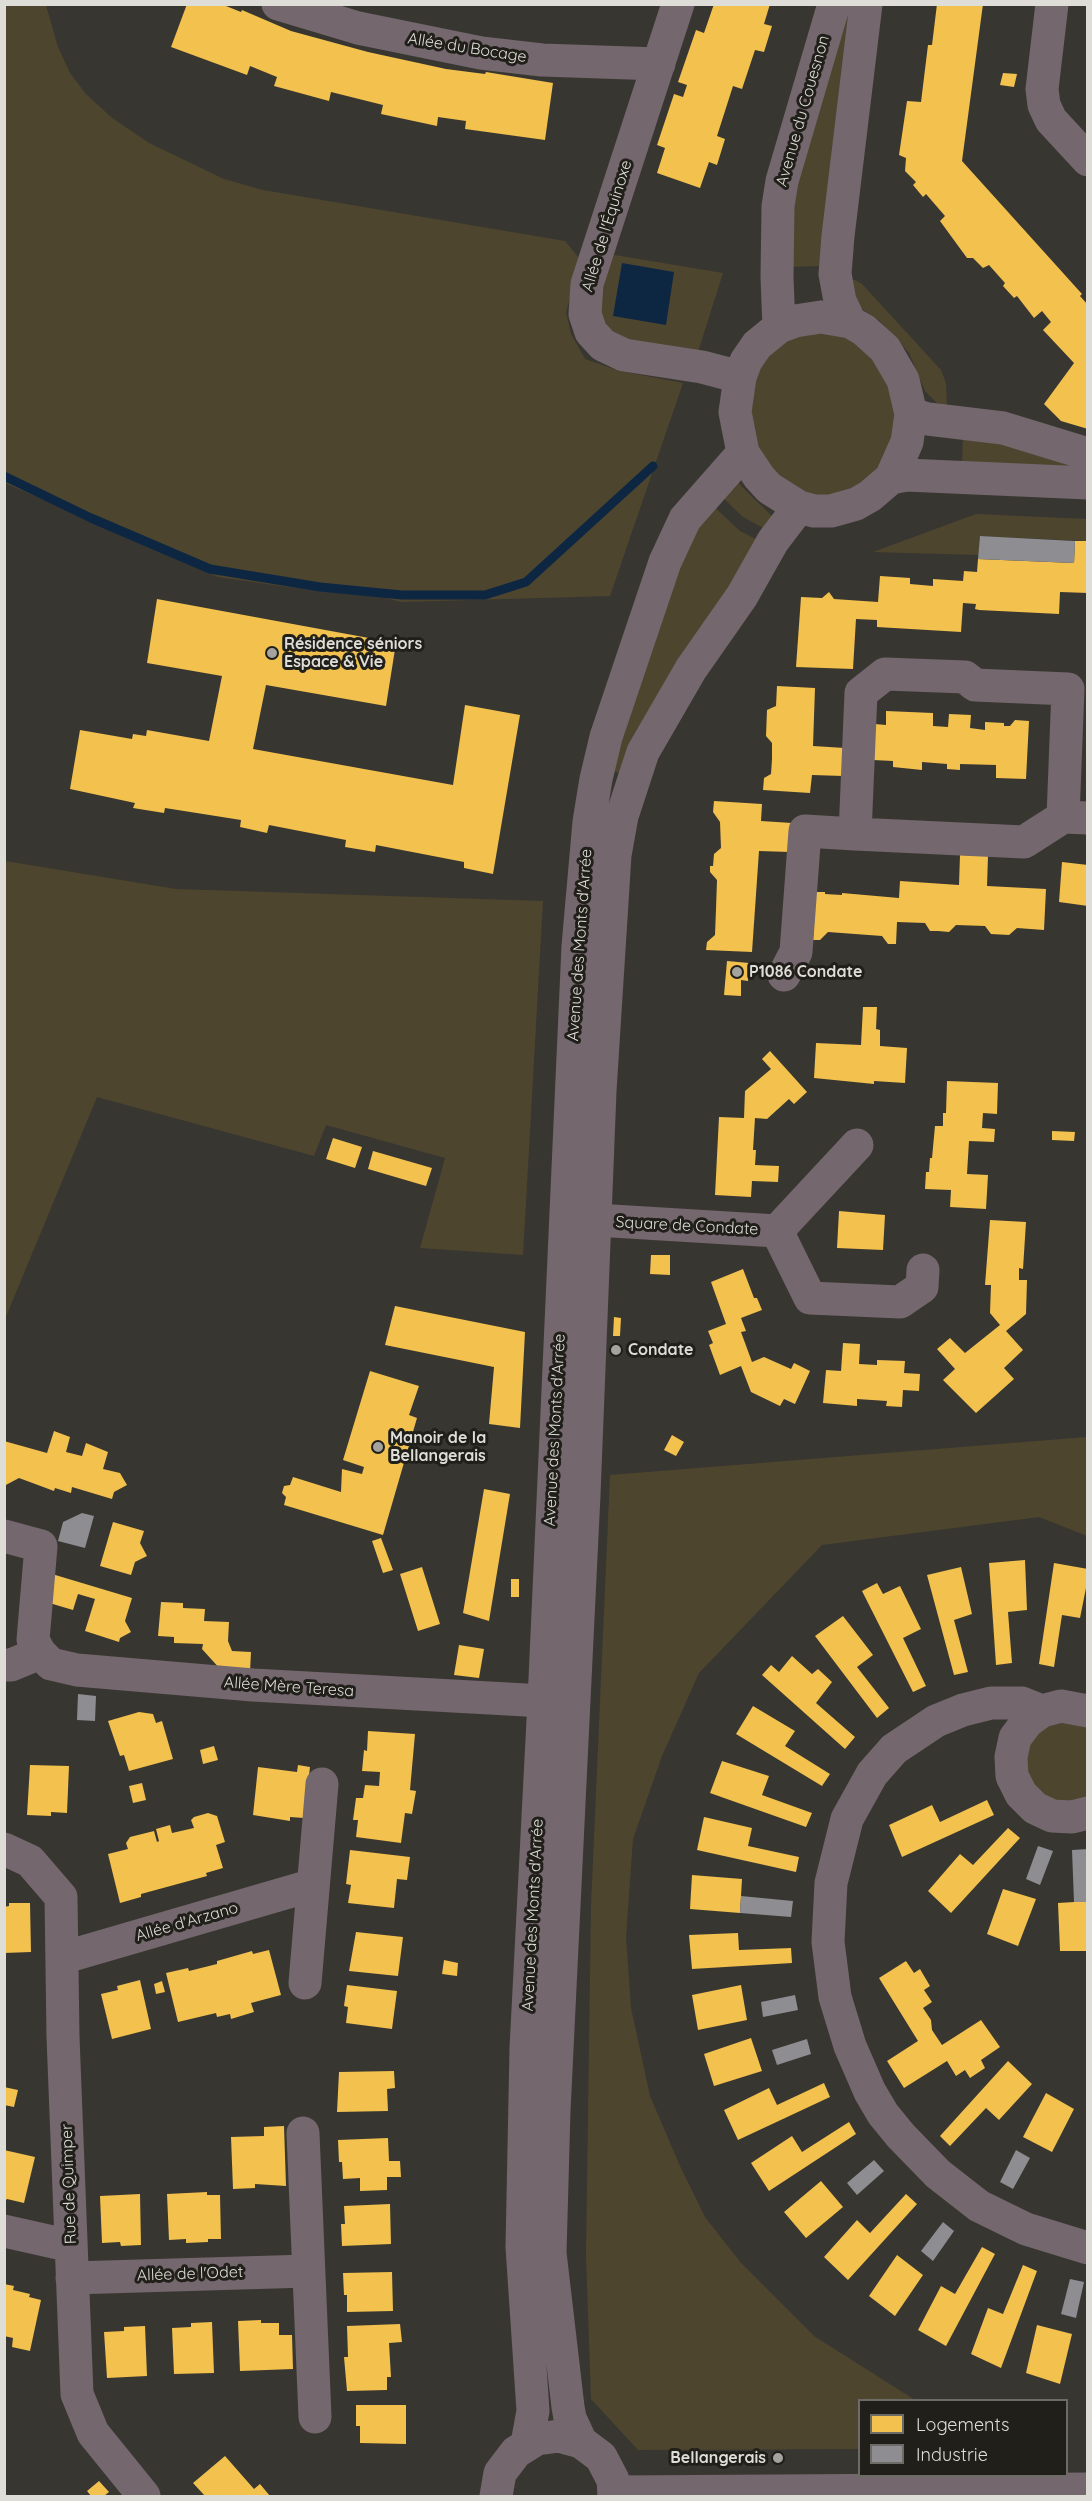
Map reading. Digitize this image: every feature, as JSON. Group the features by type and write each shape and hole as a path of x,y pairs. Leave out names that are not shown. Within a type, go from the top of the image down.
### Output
{"street":[{"name":"Allée du Bocage","path":"278,4 358,28 481,53 542,60 659,64"},
{"name":"Allée de l'Équinoxe","path":"678,4 587,284 585,314 591,332 603,345 624,355 702,367 740,377"},
{"name":"Avenue du Couesnon","path":"779,327 778,206 782,181 834,4"},
{"path":"850,322 840,300 835,274 866,4"},
{"path":"1052,4 1042,89 1044,105 1051,120 1088,160"},
{"path":"821,317 850,322 875,339 895,364 908,392 911,414 908,442 891,478 870,496 845,509 814,511 799,507 769,488 743,453 735,412 740,377 746,361 757,345 779,327 795,321 821,317"},
{"path":"911,414 928,419 1003,428 1088,454"},
{"name":"Avenue des Monts d'Arrée","path":"527,2444 533,2411 522,2247 526,2048 578,946 587,842 596,780 606,737 665,561 685,519 743,453"},
{"path":"891,478 906,475 1088,483"},
{"name":"Avenue des Monts d'Arrée","path":"580,2442 568,2407 550,2253 554,2111 596,1220 600,1091 609,969 612,886 622,816 630,783 643,752 671,701 742,596 773,541 799,507"},
{"path":"784,975 796,952 805,831 855,834 1024,842 1075,818 1068,689 975,685 965,677 885,674 861,693 855,834"},
{"name":"Square de Condate","path":"777,1231 857,1145"},
{"name":"Square de Condate","path":"596,1220 777,1231"},
{"name":"Square de Condate","path":"777,1231 810,1299 900,1302 922,1287 923,1270"},
{"path":"4,1536 43,1537 33,1640 40,1653 11,1665 4,1665"},
{"name":"Allée Mère Teresa","path":"40,1653 51,1664 77,1670 312,1689 544,1701"},
{"path":"1042,1711 1022,1703 991,1703 963,1710 936,1721 894,1749 872,1774 847,1819 831,1883 828,1942 835,1997 850,2046 870,2092 883,2114 901,2136 938,2174 979,2206 1026,2229 1088,2248"},
{"path":"1088,1711 1061,1706 1042,1711 1027,1722 1015,1738 1011,1757 1012,1776 1021,1794 1035,1808 1052,1815 1072,1817 1088,1813"},
{"path":"305,1983 322,1784"},
{"name":"Rue de Quimper","path":"17,1855 61,1897 77,2394 93,2433 144,2496"},
{"name":"Allée d'Arzano","path":"62,1958 313,1885"},
{"path":"303,2133 315,2417"},
{"path":"4,2231 71,2246"},
{"name":"Allée de l'Odet","path":"72,2278 308,2271"},
{"name":"Avenue des Monts d'Arrée","path":"496,2496 499,2480 507,2462 527,2444 537,2439 559,2436 580,2442 601,2457 613,2480 615,2494"},
{"path":"615,2494 803,2495 1088,2489"}],"shaded area":[{"path":"5,5 46,5 58,47 70,73 86,94 111,117 149,143 224,179 263,190 565,241 580,259 566,312 571,334 585,359 620,371 683,383 610,596 401,602 364,592 310,590 218,577 5,483"},
{"path":"840,5 855,5 821,266 786,267 787,193"},
{"path":"609,254 723,273 698,352 626,343 604,330 596,288"},
{"path":"846,279 862,284 941,370 946,383 947,407 937,403 925,391 909,353 880,321 858,306"},
{"path":"810,332 839,335 863,347 887,379 896,421 884,462 868,480 839,495 814,495 792,487 769,467 750,434 753,379 776,346"},
{"path":"963,433 1087,466 962,467"},
{"path":"737,480 773,517 767,530 743,517 719,494"},
{"path":"710,503 740,531 762,542 620,774 613,770 676,564"},
{"path":"976,514 1087,519 1087,541 980,536 979,555 873,552"},
{"path":"5,861 176,889 543,901 523,1255 420,1248 445,1158 326,1125 314,1156 97,1097 5,1319"},
{"path":"1087,1437 1087,1536 1039,1517 822,1545 699,1673 662,1756 633,1839 626,1937 631,2008 650,2096 705,2217 741,2263 814,2336 913,2399 858,2399 858,2449 638,2450 591,2399 586,2255 591,1906 610,1475"},
{"path":"1087,1711 1087,1813 1035,1808 1015,1738"}],"water":[{"path":"622,263 674,272 666,325 613,316"}],"building: Logements":[{"path":"187,4 221,4 241,12 242,10 291,31 368,52 446,69 485,74 486,72 553,83 545,140 465,129 466,121 438,117 437,126 381,114 383,105 331,92 329,101 274,86 277,77 250,66 247,75 171,47"},
{"path":"714,4 770,4 764,24 772,26 764,52 755,50 742,89 733,86 717,136 725,139 717,165 709,162 700,188 657,173 665,148 657,145 674,94 683,97 687,85 678,82 696,30 704,33"},
{"path":"937,4 983,4 962,161 1082,294 1080,296 1088,305 1088,429 1061,421 1044,404 1074,363 1043,330 1051,322 1042,311 1034,318 1017,296 1014,298 1003,286 1005,283 989,265 983,268 973,258 967,258 940,221 945,216 926,194 923,197 913,185 916,182 905,171 906,158 899,155 907,101 921,102 928,45 932,45"},
{"path":"1003,73 1017,74 1014,87 1000,85"},
{"path":"1075,541 1088,541 1088,593 1060,592 1059,614 979,610 975,609 976,604 963,603 961,632 877,627 877,620 856,619 853,669 796,667 801,597 822,598 829,592 834,599 878,602 880,576 910,578 910,584 933,586 933,579 963,581 964,571 977,572 978,559 1074,563"},
{"path":"157,599 396,643 386,706 266,685 253,749 453,785 465,705 520,715 493,874 464,868 464,862 376,845 375,852 345,847 346,840 269,825 267,833 240,827 241,820 165,808 164,813 133,808 135,803 70,789 80,730 132,739 133,734 146,736 147,730 209,741 222,676 147,663"},
{"path":"777,686 815,688 813,746 845,748 843,776 812,775 810,793 763,790 764,778 771,774 772,759 772,743 766,736 767,710 776,706"},
{"path":"886,711 933,713 933,726 948,727 949,714 971,715 970,728 985,730 985,722 1004,723 1004,726 1010,726 1015,720 1029,721 1026,779 996,778 996,765 960,764 960,770 947,769 947,764 922,762 922,770 893,767 893,761 873,760 875,724 886,725"},
{"path":"714,801 762,804 761,821 792,823 790,852 759,851 752,952 706,950 707,942 715,935 717,880 710,872 710,866 713,866 714,854 721,848 720,822 713,812"},
{"path":"960,855 988,856 987,886 1046,889 1044,930 1017,928 1009,935 991,934 985,926 956,925 949,932 930,931 925,923 897,922 896,944 888,944 882,936 828,932 820,940 813,940 816,892 899,898 900,881 959,885"},
{"path":"1062,862 1088,865 1088,906 1059,902"},
{"name":"P1086 Condate","path":"727,961 749,963 748,981 741,980 741,996 724,995"},
{"path":"863,1007 877,1007 876,1029 880,1030 880,1046 907,1048 905,1083 874,1081 874,1084 814,1078 816,1043 861,1045"},
{"path":"770,1051 807,1092 794,1104 789,1099 767,1119 755,1118 753,1150 756,1150 755,1165 779,1166 778,1182 752,1181 751,1197 715,1195 719,1117 744,1118 745,1091 771,1069 762,1059"},
{"path":"947,1081 998,1083 997,1114 983,1113 982,1128 995,1129 994,1142 969,1141 967,1174 988,1175 986,1209 950,1207 951,1190 925,1189 926,1172 929,1172 930,1158 932,1158 935,1126 943,1126 943,1113 946,1113"},
{"path":"1052,1131 1075,1132 1074,1141 1052,1140"},
{"path":"333,1138 362,1147 355,1168 326,1159"},
{"path":"373,1151 432,1168 426,1186 368,1169"},
{"path":"839,1211 885,1215 883,1250 837,1248"},
{"path":"990,1220 1026,1222 1023,1269 1019,1268 1019,1280 1027,1280 1026,1314 1006,1331 1023,1350 1004,1368 1014,1379 976,1413 943,1380 955,1369 937,1349 950,1338 965,1353 1000,1325 990,1313 991,1285 985,1285"},
{"path":"651,1255 670,1255 670,1275 650,1274"},
{"path":"743,1269 754,1298 757,1298 762,1310 741,1318 746,1331 741,1332 752,1362 764,1357 791,1369 794,1363 810,1371 795,1404 784,1399 780,1406 751,1392 741,1366 720,1375 709,1345 713,1343 708,1331 726,1324 711,1282"},
{"path":"395,1306 525,1332 520,1428 489,1424 494,1367 385,1345"},
{"path":"614,1317 621,1318 620,1336 613,1336"},
{"path":"843,1343 860,1344 859,1364 877,1365 877,1360 905,1361 904,1373 920,1374 919,1391 903,1390 902,1407 886,1406 887,1401 857,1399 857,1406 823,1403 826,1370 841,1371"},
{"name":"Manoir de la Bellangerais","path":"370,1371 419,1386 409,1415 417,1418 383,1535 284,1505 286,1497 282,1493 284,1486 290,1485 293,1477 341,1492 342,1469 362,1474 364,1467 343,1460"},
{"path":"54,1431 70,1437 66,1452 82,1456 86,1443 108,1452 103,1469 120,1473 127,1485 114,1492 112,1499 72,1487 71,1493 55,1488 54,1491 19,1478 4,1486 4,1441 47,1453"},
{"path":"672,1435 684,1442 676,1456 664,1450"},
{"path":"484,1489 510,1494 489,1621 463,1613"},
{"path":"113,1522 144,1531 140,1543 147,1556 135,1562 131,1575 100,1566"},
{"path":"381,1538 393,1570 383,1573 372,1541"},
{"path":"1025,1560 1027,1610 1008,1612 1012,1663 996,1665 989,1563"},
{"path":"1054,1563 1088,1569 1088,1578 1080,1618 1062,1615 1054,1667 1039,1664"},
{"path":"422,1567 440,1624 418,1631 400,1574"},
{"path":"961,1567 972,1614 954,1620 968,1672 954,1675 927,1575"},
{"path":"52,1574 132,1598 125,1621 131,1632 120,1638 119,1642 85,1631 95,1599 78,1594 73,1610 46,1602"},
{"path":"511,1579 519,1579 519,1597 511,1597"},
{"path":"877,1583 883,1594 900,1586 921,1629 903,1638 926,1686 913,1692 862,1591"},
{"path":"161,1602 183,1603 183,1608 205,1609 204,1621 229,1622 228,1641 232,1651 251,1652 250,1672 221,1670 202,1649 203,1644 174,1643 174,1637 158,1636"},
{"path":"843,1616 873,1655 857,1667 889,1708 877,1718 815,1636"},
{"path":"459,1645 484,1649 479,1678 454,1675"},
{"path":"792,1656 812,1674 818,1669 832,1682 816,1703 855,1737 845,1749 762,1675 771,1665 779,1672"},
{"path":"753,1706 795,1731 785,1746 830,1774 822,1786 736,1734"},
{"path":"139,1712 153,1714 156,1723 162,1721 173,1759 129,1771 124,1755 120,1756 108,1721"},
{"path":"368,1731 415,1734 410,1790 416,1791 412,1814 405,1813 401,1843 356,1837 358,1820 353,1820 356,1798 363,1798 365,1785 379,1786 380,1772 362,1771 364,1750 367,1751"},
{"path":"214,1746 218,1760 203,1764 200,1750"},
{"path":"722,1761 769,1776 762,1795 812,1813 806,1827 710,1793"},
{"path":"30,1765 69,1766 67,1813 51,1812 51,1816 27,1815"},
{"path":"298,1765 310,1767 304,1818 290,1817 290,1821 253,1815 258,1767 297,1772"},
{"path":"142,1783 146,1800 133,1803 129,1786"},
{"path":"987,1800 994,1815 902,1857 889,1825 932,1805 940,1822"},
{"path":"208,1813 217,1816 225,1842 216,1845 223,1868 206,1873 207,1876 141,1894 141,1897 120,1903 108,1854 128,1849 126,1843 130,1837 154,1831 157,1842 159,1841 156,1829 170,1825 172,1833 194,1828 191,1820"},
{"path":"704,1817 752,1828 748,1846 799,1857 796,1872 697,1850"},
{"path":"1008,1828 1020,1838 951,1913 928,1891 960,1854 973,1865"},
{"path":"350,1850 410,1857 407,1880 397,1879 394,1908 348,1903 351,1885 346,1884"},
{"path":"692,1875 742,1879 740,1913 690,1909"},
{"path":"1003,1889 1036,1899 1018,1946 987,1934"},
{"path":"1088,1902 1088,1951 1060,1951 1058,1903"},
{"path":"9,1903 30,1903 31,1952 4,1953 4,1907 9,1906"},
{"path":"356,1932 403,1937 398,1976 349,1971"},
{"path":"738,1933 739,1950 791,1948 792,1963 692,1969 689,1935"},
{"path":"269,1950 281,1995 251,2003 254,2012 231,2019 230,2014 217,2017 216,2013 178,2022 166,1973 188,1968 189,1971 217,1964 217,1961 252,1951 253,1954"},
{"path":"444,1960 458,1963 457,1976 442,1974"},
{"path":"906,1961 914,1973 920,1969 930,1986 924,1990 932,2002 923,2008 931,2020 932,2030 942,2045 981,2020 1000,2047 981,2060 985,2068 970,2078 965,2070 956,2076 947,2061 904,2088 887,2061 918,2041 879,1978"},
{"path":"140,1980 151,2029 112,2039 101,1994 118,1990 117,1986"},
{"path":"162,1981 165,1992 156,1994 154,1984"},
{"path":"347,1985 397,1991 392,2029 346,2023 348,2007 344,2006"},
{"path":"741,1985 747,2020 698,2030 692,1995"},
{"path":"751,2038 762,2071 714,2086 704,2054"},
{"path":"1008,2061 1032,2084 999,2120 986,2108 950,2146 940,2136"},
{"path":"394,2071 395,2088 387,2089 388,2111 337,2112 339,2072"},
{"path":"824,2083 830,2097 738,2140 724,2110 769,2088 777,2105"},
{"path":"4,2087 18,2090 14,2107 4,2105"},
{"path":"1046,2093 1074,2109 1052,2152 1023,2137"},
{"path":"849,2122 856,2134 769,2191 751,2163 792,2136 802,2152"},
{"path":"284,2126 286,2186 255,2184 255,2188 233,2189 231,2137 264,2136 264,2127"},
{"path":"388,2138 389,2161 400,2161 401,2177 387,2177 387,2190 360,2191 360,2178 343,2179 342,2162 339,2162 338,2140"},
{"path":"4,2150 35,2157 24,2203 7,2199 4,2202"},
{"path":"821,2181 843,2207 806,2238 784,2212"},
{"path":"207,2192 207,2195 220,2195 221,2239 186,2243 186,2239 169,2240 167,2194"},
{"path":"140,2194 141,2245 121,2246 120,2242 102,2243 100,2196"},
{"path":"906,2194 917,2204 848,2280 824,2257 857,2220 870,2233"},
{"path":"390,2204 391,2244 342,2246 341,2224 345,2224 344,2206"},
{"path":"982,2247 995,2254 946,2346 918,2330 941,2286 955,2294"},
{"path":"897,2255 923,2275 895,2316 869,2296"},
{"path":"1023,2265 1037,2271 1001,2368 971,2354 988,2308 1003,2314"},
{"path":"392,2272 393,2311 347,2312 343,2273"},
{"path":"4,2284 14,2286 13,2290 30,2294 29,2297 41,2300 30,2351 12,2347 13,2338 4,2336"},
{"path":"261,2320 261,2323 279,2323 279,2335 292,2335 293,2369 240,2371 238,2321"},
{"path":"212,2322 214,2373 174,2374 172,2328 191,2327 191,2323"},
{"path":"400,2324 402,2342 389,2343 391,2377 387,2377 387,2390 347,2391 344,2357 348,2357 347,2326"},
{"path":"1037,2325 1072,2334 1060,2384 1026,2373"},
{"path":"145,2326 147,2376 107,2378 104,2332 124,2331 124,2327"},
{"path":"356,2405 406,2405 406,2444 360,2443 360,2426 356,2426"},
{"path":"225,2456 254,2489 260,2484 270,2496 205,2496 193,2483"},
{"path":"99,2481 109,2492 104,2496 91,2496 87,2491"}],"building: Industrie":[{"path":"980,536 1075,541 1074,563 978,559"},
{"path":"82,1513 94,1516 85,1548 58,1541 63,1522"},
{"path":"78,1694 96,1696 95,1721 77,1720"},
{"path":"1038,1846 1053,1851 1040,1885 1026,1879"},
{"path":"1088,1849 1088,1902 1074,1902 1072,1850"},
{"path":"741,1896 793,1901 791,1917 740,1913"},
{"path":"795,1995 798,2010 763,2017 761,2002"},
{"path":"807,2039 811,2054 777,2065 772,2050"},
{"path":"1016,2150 1030,2158 1013,2189 1000,2182"},
{"path":"874,2160 884,2171 857,2195 847,2183"},
{"path":"943,2222 954,2231 933,2261 921,2251"},
{"path":"1070,2279 1084,2282 1076,2318 1061,2314"}],"waterway":[{"path":"4,476 91,518 210,569 320,587 402,595 485,595 526,582 653,466"}],"place":[{"name":"Résidence séniors Espace & Vie","path":"272,653"},
{"name":"P1086 Condate","path":"737,972"},
{"name":"Condate","path":"616,1350"},
{"name":"Manoir de la Bellangerais","path":"378,1447"},
{"name":"Bellangerais","path":"778,2458"}]}
